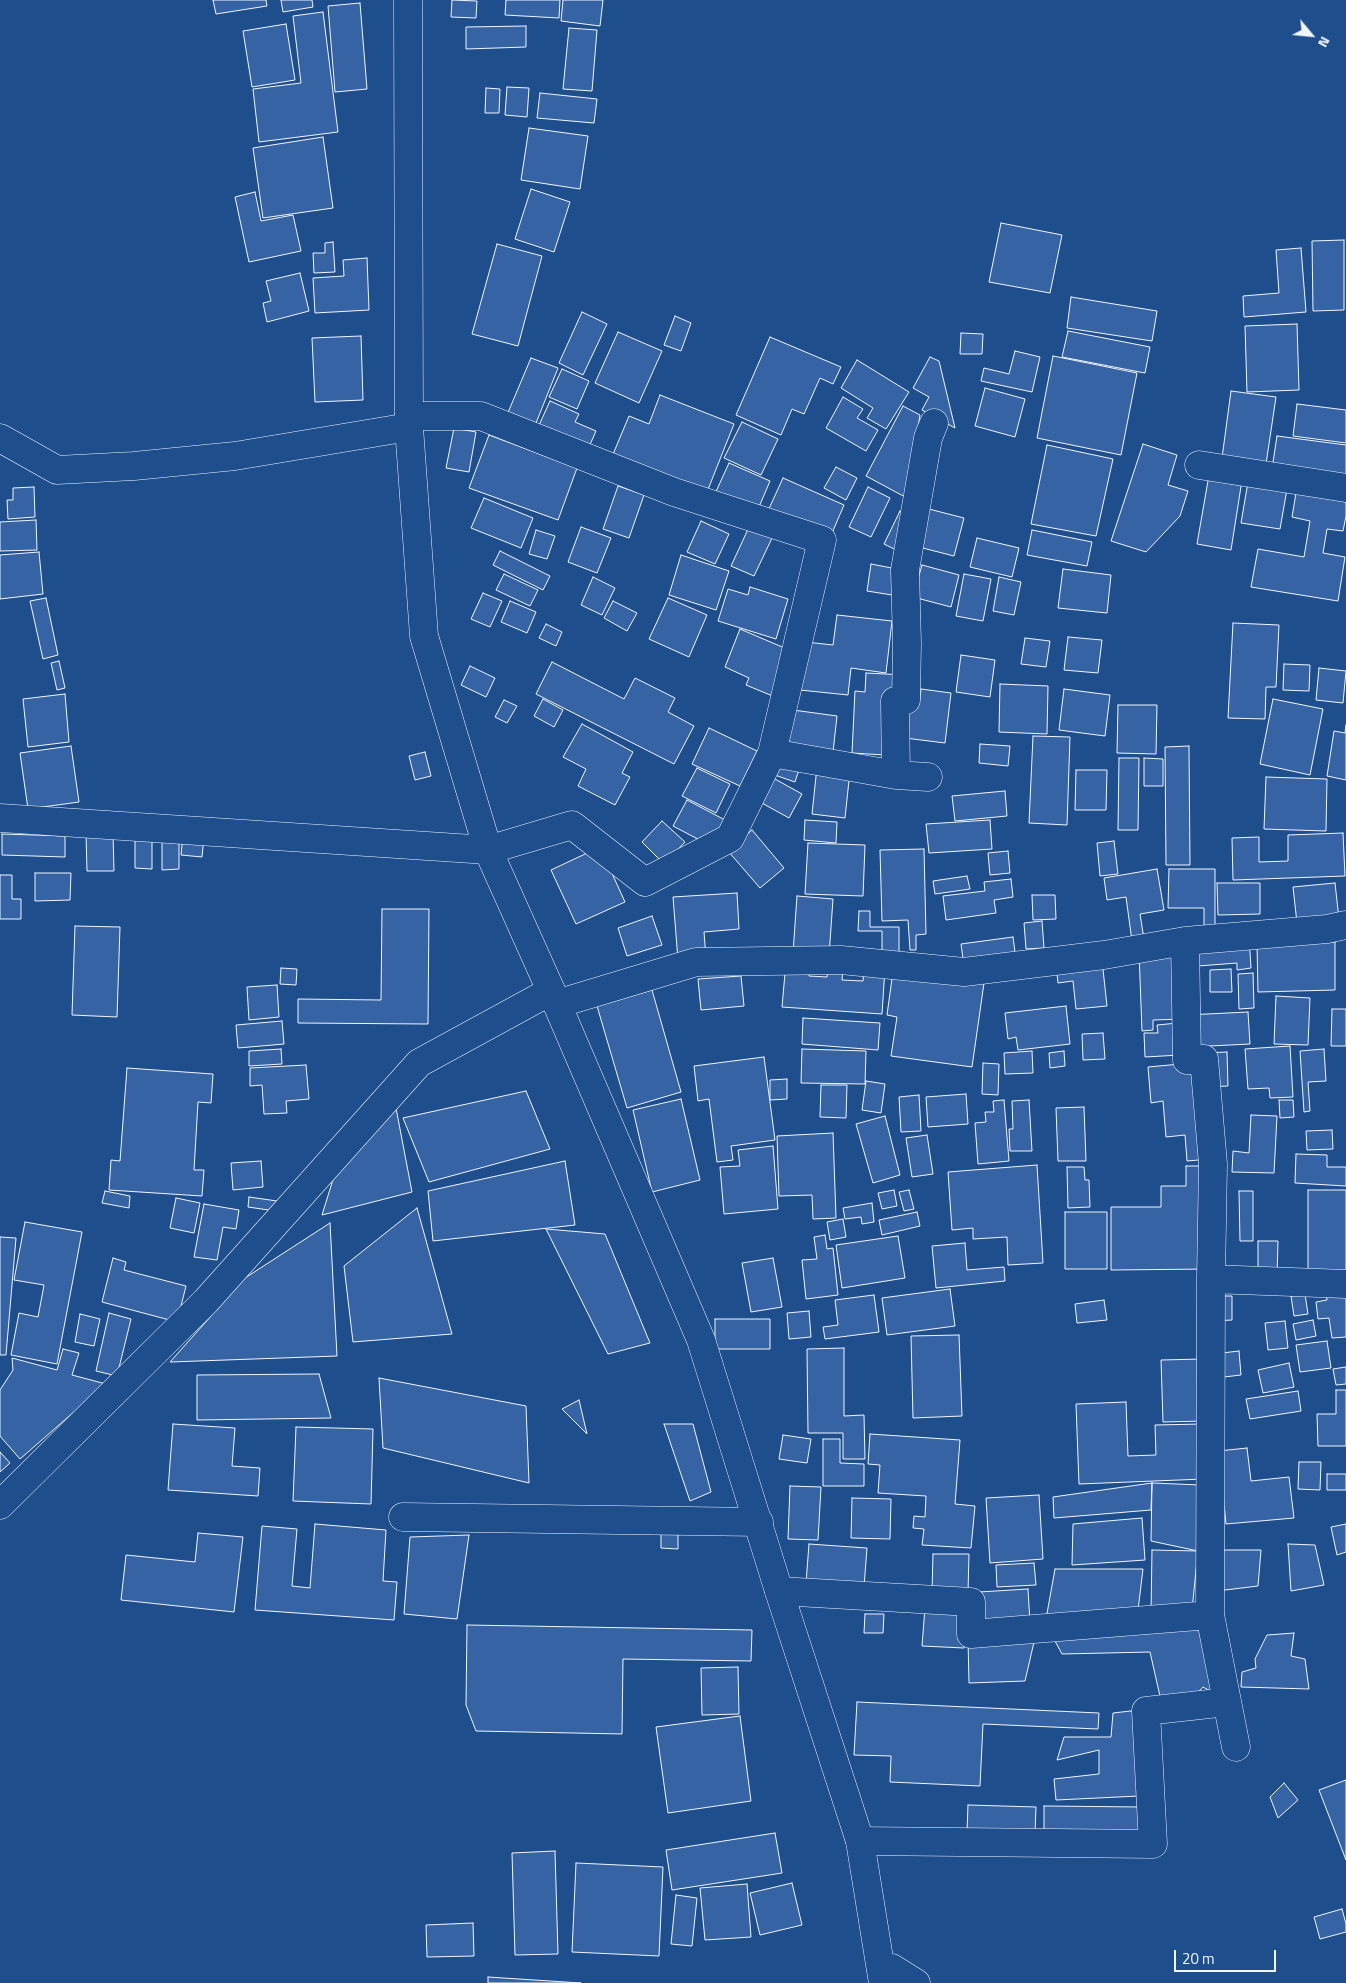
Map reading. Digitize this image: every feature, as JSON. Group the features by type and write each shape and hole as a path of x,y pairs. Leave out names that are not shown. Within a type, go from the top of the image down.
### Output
{"street":[{"path":"408,0 409,422 424,636 488,850 554,998 701,1340 779,1591 860,1841 887,1976 916,1983"},
{"path":"0,438 57,470 134,466 235,456 409,422 481,416 674,492 822,540 772,753 730,838 645,882 572,825 488,850 0,818"},
{"path":"896,775 895,701 906,700 905,570 928,438 934,424"},
{"path":"1199,465 1346,488"},
{"path":"772,753 896,775 928,777"},
{"path":"0,1505 206,1301 419,1063 554,998 696,962 841,960 964,972 1104,955 1185,941 1327,929 1346,925"},
{"path":"1185,941 1187,1060 1204,1059 1213,1164 1210,1279 1210,1615 1236,1747"},
{"path":"1210,1279 1346,1284"},
{"path":"403,1518 759,1522"},
{"path":"779,1591 971,1602 971,1634 1210,1615"},
{"path":"860,1841 1153,1844 1146,1711 1228,1702"}],"building":[{"path":"213,0 266,0 267,6 216,14"},
{"path":"281,0 312,0 313,7 283,12"},
{"path":"452,0 477,1 476,18 451,17"},
{"path":"506,0 560,0 559,18 505,15"},
{"path":"563,0 603,0 600,26 561,21"},
{"path":"360,3 367,89 335,92 328,6"},
{"path":"323,12 338,132 259,142 253,89 301,83 293,16"},
{"path":"286,24 295,80 252,87 243,31"},
{"path":"526,26 526,47 466,49 466,27"},
{"path":"569,28 597,30 592,91 563,89"},
{"path":"507,87 529,88 527,117 505,115"},
{"path":"486,88 500,89 499,113 485,113"},
{"path":"540,93 597,99 594,123 537,118"},
{"path":"529,128 588,136 580,189 521,180"},
{"path":"323,137 333,208 263,218 253,148"},
{"path":"531,189 570,202 554,252 515,239"},
{"path":"255,192 261,221 293,215 301,251 249,262 235,197"},
{"path":"1001,223 1062,235 1050,293 989,282"},
{"path":"1344,240 1344,310 1313,311 1312,241"},
{"path":"333,242 335,272 314,273 313,253 325,253 325,243"},
{"path":"497,244 542,256 518,346 472,334"},
{"path":"1301,248 1306,312 1244,317 1243,296 1279,293 1276,250"},
{"path":"367,258 369,310 315,313 313,278 344,276 343,260"},
{"path":"300,273 309,311 267,322 263,303 271,301 266,281"},
{"path":"1071,297 1157,311 1152,341 1067,328"},
{"path":"582,312 607,324 583,375 559,363"},
{"path":"675,316 691,323 681,351 664,345"},
{"path":"1297,324 1299,390 1247,392 1245,326"},
{"path":"1068,331 1150,347 1145,373 1062,357"},
{"path":"618,332 662,351 639,403 595,383"},
{"path":"961,333 983,334 982,354 960,354"},
{"path":"361,336 363,400 315,402 312,338"},
{"path":"770,337 841,367 833,384 820,378 804,414 792,409 781,435 736,415"},
{"path":"1015,351 1040,357 1032,392 981,381 984,368 1009,374"},
{"path":"1053,356 1137,373 1121,455 1037,438"},
{"path":"930,357 939,361 955,428 922,410 929,397 913,388"},
{"path":"531,358 558,368 532,433 504,422"},
{"path":"857,360 909,392 886,429 867,418 873,408 841,388"},
{"path":"562,369 589,381 577,409 549,397"},
{"path":"985,388 1025,399 1015,437 975,426"},
{"path":"1231,391 1276,397 1266,464 1222,458"},
{"path":"660,395 734,424 705,497 611,459 629,416 649,424"},
{"path":"843,397 863,409 857,418 878,430 866,451 826,428"},
{"path":"550,401 579,414 575,422 596,431 585,456 535,434"},
{"path":"1297,404 1346,410 1346,443 1293,436"},
{"path":"903,406 920,415 907,498 866,476"},
{"path":"742,422 778,439 761,475 724,458"},
{"path":"454,428 476,432 469,472 446,468"},
{"path":"489,435 577,468 558,520 469,488"},
{"path":"1277,436 1346,445 1346,479 1272,469"},
{"path":"1143,444 1177,455 1168,485 1188,491 1180,516 1146,552 1111,541"},
{"path":"1047,445 1113,459 1096,536 1031,524"},
{"path":"729,463 770,481 756,514 714,496"},
{"path":"836,467 857,478 846,500 824,488"},
{"path":"1209,475 1242,480 1231,550 1197,544"},
{"path":"783,478 844,505 829,540 767,513"},
{"path":"1248,482 1287,489 1280,529 1241,523"},
{"path":"618,486 644,495 629,538 603,529"},
{"path":"34,487 35,517 8,519 7,500 13,500 13,488"},
{"path":"868,487 890,498 871,537 849,527"},
{"path":"1297,487 1346,495 1346,516 1343,531 1327,529 1323,553 1345,557 1338,601 1251,587 1258,549 1304,557 1310,521 1292,517"},
{"path":"484,498 533,518 521,548 471,528"},
{"path":"921,507 964,518 954,556 911,545"},
{"path":"900,511 912,516 896,550 884,544"},
{"path":"36,520 37,550 0,551 0,522"},
{"path":"701,521 729,534 715,564 687,552"},
{"path":"750,525 773,536 754,576 731,566"},
{"path":"581,527 611,538 597,573 568,562"},
{"path":"536,530 555,536 547,559 529,554"},
{"path":"1032,530 1092,542 1087,566 1027,555"},
{"path":"977,538 1019,548 1012,577 970,567"},
{"path":"500,551 550,576 543,590 493,565"},
{"path":"39,552 43,594 0,599 0,555"},
{"path":"681,555 729,571 716,610 669,595"},
{"path":"871,564 897,569 892,595 867,591"},
{"path":"922,565 959,575 951,607 913,597"},
{"path":"1063,569 1111,575 1107,613 1058,608"},
{"path":"504,574 538,590 530,606 496,590"},
{"path":"964,574 991,579 983,621 956,616"},
{"path":"593,577 615,588 602,615 581,605"},
{"path":"999,577 1021,582 1014,615 993,611"},
{"path":"750,587 788,599 776,639 718,621 728,589 748,595"},
{"path":"483,593 502,601 490,627 471,619"},
{"path":"46,598 58,655 43,659 30,601"},
{"path":"668,598 707,615 689,657 649,639"},
{"path":"510,601 536,612 527,633 501,622"},
{"path":"613,601 637,613 627,631 604,618"},
{"path":"837,615 892,621 886,673 851,668 848,695 800,690 806,642 833,645"},
{"path":"1233,623 1279,625 1276,687 1266,687 1265,719 1228,718"},
{"path":"546,624 562,632 556,646 539,638"},
{"path":"740,629 794,652 775,697 746,685 749,678 725,667"},
{"path":"1068,637 1102,640 1098,673 1064,670"},
{"path":"1025,638 1050,641 1046,667 1021,664"},
{"path":"961,655 995,660 990,697 956,692"},
{"path":"59,661 65,688 57,690 51,663"},
{"path":"552,662 624,699 635,678 675,698 668,712 694,726 674,764 536,694"},
{"path":"1284,664 1310,665 1309,691 1283,690"},
{"path":"470,666 495,678 486,697 461,685"},
{"path":"1319,668 1346,671 1343,703 1316,700"},
{"path":"866,673 904,675 885,755 852,753 855,691 865,692"},
{"path":"1000,684 1048,686 1047,734 999,732"},
{"path":"921,689 951,693 945,743 897,737 901,703 919,705"},
{"path":"1064,689 1110,695 1105,736 1059,730"},
{"path":"65,694 69,742 28,747 23,699"},
{"path":"543,699 563,710 554,727 534,716"},
{"path":"1273,699 1323,709 1310,775 1260,764"},
{"path":"504,700 517,706 507,723 495,717"},
{"path":"1118,705 1157,705 1156,754 1117,753"},
{"path":"793,710 837,716 833,752 788,746"},
{"path":"582,724 633,752 622,773 630,777 615,805 578,786 586,769 563,757"},
{"path":"1346,725 1346,780 1327,776 1334,731 1345,733"},
{"path":"709,728 757,751 740,786 692,764"},
{"path":"1033,736 1070,737 1067,825 1029,823"},
{"path":"980,744 1010,746 1008,766 979,763"},
{"path":"71,746 79,802 28,809 20,753"},
{"path":"1189,746 1190,865 1166,865 1165,747"},
{"path":"425,752 431,776 415,780 409,756"},
{"path":"775,755 801,763 795,782 769,773"},
{"path":"1119,758 1139,758 1138,830 1118,830"},
{"path":"1144,758 1163,759 1163,786 1144,786"},
{"path":"817,767 850,771 845,818 812,814"},
{"path":"697,768 730,784 716,813 682,796"},
{"path":"1076,770 1107,770 1106,810 1075,810"},
{"path":"764,773 802,794 789,818 751,797"},
{"path":"1266,777 1327,779 1326,831 1264,829"},
{"path":"1005,791 1007,816 955,821 952,796"},
{"path":"687,800 725,820 711,846 673,826"},
{"path":"805,820 837,822 836,843 804,840"},
{"path":"990,820 992,849 929,853 926,824"},
{"path":"662,821 685,842 664,864 642,842"},
{"path":"752,830 784,868 760,888 728,851"},
{"path":"1343,833 1345,876 1233,880 1232,838 1259,837 1259,862 1288,861 1288,835"},
{"path":"2,834 65,836 65,857 2,855"},
{"path":"86,834 113,834 114,871 87,871"},
{"path":"183,835 204,837 202,857 181,855"},
{"path":"135,837 152,837 152,869 135,868"},
{"path":"162,838 179,838 179,869 162,870"},
{"path":"1114,841 1118,874 1100,876 1097,843"},
{"path":"808,843 865,845 863,896 805,894"},
{"path":"600,847 625,902 576,924 551,870"},
{"path":"924,849 926,934 916,935 916,950 910,950 908,920 882,921 880,850"},
{"path":"1008,851 1010,873 990,875 988,853"},
{"path":"1157,869 1164,910 1140,914 1144,939 1132,941 1126,897 1107,900 1104,878"},
{"path":"1169,869 1215,869 1215,935 1204,934 1204,908 1168,908"},
{"path":"35,873 71,873 70,900 35,901"},
{"path":"0,875 12,875 12,899 21,899 21,919 0,919"},
{"path":"967,876 970,889 935,894 933,881"},
{"path":"1011,879 1013,897 994,900 996,913 946,920 943,896 985,891 984,882"},
{"path":"1217,883 1260,883 1260,914 1218,915"},
{"path":"1335,883 1339,919 1297,923 1293,887"},
{"path":"737,893 739,929 704,932 706,958 678,960 673,897"},
{"path":"1032,895 1055,895 1056,919 1033,920"},
{"path":"797,896 833,899 829,956 793,953"},
{"path":"382,909 429,909 428,1024 298,1023 298,999 381,1000"},
{"path":"859,911 870,911 870,927 899,927 899,954 882,953 882,931 858,931"},
{"path":"652,916 662,945 627,956 618,928"},
{"path":"1042,921 1044,948 1026,949 1024,923"},
{"path":"75,926 120,927 117,1017 72,1015"},
{"path":"1013,937 1016,959 964,966 961,944"},
{"path":"1249,937 1251,968 1237,970 1237,963 1198,966 1196,942"},
{"path":"1335,942 1335,990 1258,992 1257,944"},
{"path":"1181,950 1184,1019 1153,1020 1153,1030 1142,1031 1139,952"},
{"path":"1102,960 1107,1006 1076,1009 1073,981 1058,983 1056,965"},
{"path":"786,962 810,963 809,976 827,977 828,968 843,970 842,980 863,981 864,966 885,968 882,1014 782,1007"},
{"path":"281,968 297,969 296,985 280,984"},
{"path":"1231,969 1232,992 1210,992 1210,970"},
{"path":"893,971 984,983 972,1067 891,1056 897,1017 887,1015"},
{"path":"1253,973 1254,1008 1239,1009 1238,974"},
{"path":"741,976 744,1006 701,1010 698,979"},
{"path":"277,985 279,1017 249,1020 247,987"},
{"path":"652,990 681,1092 627,1108 597,1006"},
{"path":"1276,996 1310,998 1308,1045 1274,1044"},
{"path":"1066,1006 1070,1044 1018,1050 1016,1037 1008,1039 1005,1013"},
{"path":"1332,1009 1346,1009 1346,1046 1331,1046"},
{"path":"1248,1012 1250,1044 1189,1047 1187,1015"},
{"path":"803,1018 880,1023 878,1050 802,1044"},
{"path":"282,1021 284,1044 238,1048 236,1025"},
{"path":"1178,1023 1180,1055 1145,1057 1144,1033 1158,1033 1157,1025"},
{"path":"1103,1033 1105,1059 1083,1060 1082,1034"},
{"path":"1290,1046 1293,1097 1270,1098 1269,1088 1248,1089 1245,1049"},
{"path":"281,1049 282,1064 249,1066 249,1051"},
{"path":"802,1049 866,1051 865,1084 801,1083"},
{"path":"1324,1049 1326,1081 1308,1082 1310,1111 1304,1112 1300,1051"},
{"path":"1032,1051 1033,1073 1005,1074 1004,1053"},
{"path":"1064,1051 1065,1066 1050,1068 1049,1053"},
{"path":"1227,1052 1228,1086 1206,1087 1205,1053"},
{"path":"764,1057 775,1140 731,1146 733,1160 717,1162 709,1099 698,1101 694,1066"},
{"path":"1203,1062 1210,1159 1187,1161 1185,1135 1166,1137 1163,1101 1151,1103 1148,1067"},
{"path":"983,1063 999,1064 998,1095 982,1094"},
{"path":"306,1065 309,1099 286,1101 287,1113 264,1114 262,1085 250,1086 250,1068"},
{"path":"127,1068 213,1074 211,1103 198,1102 194,1170 204,1170 202,1196 109,1190 111,1160 120,1161"},
{"path":"787,1079 787,1099 770,1100 770,1080"},
{"path":"866,1081 885,1084 881,1113 862,1110"},
{"path":"821,1085 847,1085 846,1118 820,1117"},
{"path":"526,1091 550,1149 429,1182 403,1118"},
{"path":"966,1094 968,1124 928,1127 926,1097"},
{"path":"919,1095 921,1131 901,1132 899,1097"},
{"path":"681,1099 700,1180 652,1192 633,1110"},
{"path":"1004,1100 1009,1161 978,1164 975,1123 986,1122 985,1112 994,1112 993,1101"},
{"path":"1029,1100 1032,1151 1010,1151 1009,1129 1013,1129 1012,1101"},
{"path":"1279,1100 1293,1100 1294,1117 1280,1118"},
{"path":"1084,1107 1086,1161 1058,1161 1056,1108"},
{"path":"396,1108 412,1192 322,1215 336,1170"},
{"path":"1251,1115 1277,1116 1274,1173 1232,1172 1233,1151 1249,1153"},
{"path":"885,1116 900,1175 873,1183 856,1124"},
{"path":"1332,1130 1333,1149 1307,1150 1306,1131"},
{"path":"833,1133 836,1218 813,1219 812,1195 779,1196 777,1136"},
{"path":"927,1135 933,1174 912,1177 906,1138"},
{"path":"773,1146 778,1209 724,1214 720,1167 740,1166 738,1150"},
{"path":"1296,1154 1327,1155 1327,1167 1346,1167 1346,1186 1295,1183"},
{"path":"261,1161 263,1187 233,1190 231,1163"},
{"path":"565,1161 575,1225 433,1241 428,1191"},
{"path":"1037,1165 1043,1263 1008,1265 1007,1237 973,1239 973,1228 952,1230 948,1172"},
{"path":"1186,1166 1209,1166 1209,1269 1111,1270 1111,1207 1161,1207 1161,1186 1186,1186"},
{"path":"1067,1167 1084,1167 1085,1180 1089,1180 1090,1207 1068,1208"},
{"path":"894,1190 897,1206 882,1209 878,1193"},
{"path":"909,1190 914,1209 904,1211 899,1192"},
{"path":"1308,1190 1346,1190 1346,1280 1308,1280"},
{"path":"105,1191 130,1196 129,1208 102,1203"},
{"path":"1239,1191 1253,1191 1253,1241 1240,1241"},
{"path":"249,1197 284,1202 282,1212 248,1207"},
{"path":"176,1198 200,1203 194,1233 170,1228"},
{"path":"872,1203 874,1222 862,1224 861,1217 845,1219 843,1208"},
{"path":"204,1204 239,1210 236,1229 223,1227 217,1260 194,1257"},
{"path":"417,1208 452,1334 353,1342 344,1266"},
{"path":"917,1212 920,1226 882,1235 879,1220"},
{"path":"1065,1212 1107,1212 1107,1269 1065,1269"},
{"path":"843,1219 846,1237 830,1240 827,1222"},
{"path":"25,1222 82,1232 57,1364 11,1355 19,1313 38,1317 44,1285 14,1280"},
{"path":"330,1223 337,1356 170,1362 245,1278"},
{"path":"546,1229 605,1234 650,1343 608,1354"},
{"path":"825,1235 827,1249 833,1248 838,1295 806,1299 802,1260 817,1259 814,1237"},
{"path":"898,1236 905,1278 842,1288 836,1245"},
{"path":"0,1237 16,1238 6,1355 0,1355"},
{"path":"1258,1241 1278,1241 1277,1278 1258,1278"},
{"path":"965,1243 967,1270 1004,1267 1005,1281 936,1288 932,1246"},
{"path":"113,1258 126,1262 124,1270 186,1286 177,1322 102,1302"},
{"path":"773,1258 782,1307 751,1312 742,1263"},
{"path":"950,1289 955,1326 887,1335 882,1298"},
{"path":"1346,1290 1346,1337 1332,1338 1329,1318 1318,1319 1316,1302 1327,1300 1326,1292"},
{"path":"1305,1294 1308,1314 1294,1316 1291,1296"},
{"path":"874,1295 879,1332 825,1339 823,1327 838,1325 835,1300"},
{"path":"1213,1296 1232,1296 1232,1320 1213,1321"},
{"path":"1104,1300 1107,1320 1077,1323 1075,1304"},
{"path":"809,1311 811,1337 789,1339 787,1313"},
{"path":"109,1313 131,1319 117,1376 96,1371"},
{"path":"80,1314 100,1319 94,1346 75,1342"},
{"path":"715,1319 770,1319 770,1349 715,1349"},
{"path":"1313,1320 1316,1336 1296,1340 1293,1324"},
{"path":"1285,1321 1288,1348 1268,1350 1265,1323"},
{"path":"959,1335 962,1416 913,1418 911,1336"},
{"path":"1327,1341 1331,1368 1300,1372 1296,1345"},
{"path":"844,1348 844,1416 864,1415 865,1459 843,1459 843,1433 808,1433 807,1349"},
{"path":"63,1349 79,1353 72,1375 106,1384 20,1459 0,1436 0,1390 13,1370 12,1358 57,1370"},
{"path":"1239,1351 1241,1375 1224,1377 1222,1353"},
{"path":"1203,1359 1204,1421 1163,1422 1161,1360"},
{"path":"1289,1363 1294,1387 1263,1393 1258,1370"},
{"path":"1346,1367 1346,1384 1336,1385 1333,1369"},
{"path":"319,1374 331,1418 197,1420 197,1375"},
{"path":"379,1378 526,1406 529,1483 383,1448"},
{"path":"1336,1390 1346,1390 1346,1446 1318,1446 1317,1414 1336,1414"},
{"path":"1298,1391 1301,1411 1250,1419 1246,1399"},
{"path":"579,1400 587,1434 562,1409"},
{"path":"1126,1402 1128,1456 1156,1455 1155,1425 1201,1424 1204,1479 1079,1484 1076,1404"},
{"path":"173,1424 235,1428 232,1466 260,1468 258,1496 168,1490"},
{"path":"664,1424 693,1424 711,1492 690,1501"},
{"path":"296,1427 373,1429 371,1504 293,1501"},
{"path":"870,1434 960,1440 955,1504 975,1506 971,1548 922,1545 924,1529 913,1528 914,1516 925,1517 926,1496 878,1493 880,1465 868,1464"},
{"path":"783,1435 811,1439 807,1463 779,1459"},
{"path":"823,1439 840,1439 840,1463 864,1464 864,1486 823,1486"},
{"path":"1247,1448 1251,1481 1289,1477 1294,1518 1226,1524 1219,1451"},
{"path":"0,1452 10,1463 0,1472"},
{"path":"1299,1462 1321,1462 1320,1490 1298,1489"},
{"path":"1327,1474 1346,1474 1346,1490 1327,1490"},
{"path":"1152,1483 1201,1485 1198,1551 1151,1541"},
{"path":"1152,1483 1151,1510 1054,1518 1053,1497"},
{"path":"790,1486 821,1487 818,1540 788,1539"},
{"path":"1039,1495 1043,1559 990,1563 986,1498"},
{"path":"852,1498 891,1499 890,1539 851,1538"},
{"path":"1142,1518 1145,1560 1072,1565 1073,1524"},
{"path":"315,1524 386,1530 383,1581 397,1582 394,1620 255,1610 262,1526 297,1529 292,1586 310,1588"},
{"path":"1346,1524 1346,1552 1337,1555 1331,1527"},
{"path":"661,1530 678,1530 678,1549 661,1548"},
{"path":"198,1533 243,1537 234,1612 121,1600 126,1555 195,1562"},
{"path":"469,1535 457,1619 404,1614 410,1537"},
{"path":"809,1544 867,1548 864,1587 806,1583"},
{"path":"1288,1544 1315,1545 1324,1585 1291,1591"},
{"path":"1152,1550 1198,1551 1192,1610 1151,1614"},
{"path":"1224,1550 1261,1550 1258,1586 1217,1591"},
{"path":"933,1554 969,1554 968,1593 932,1592"},
{"path":"1034,1563 1036,1585 997,1587 996,1565"},
{"path":"1055,1569 1143,1569 1138,1610 1046,1619"},
{"path":"1028,1589 1030,1623 981,1626 979,1592"},
{"path":"925,1608 966,1610 964,1648 922,1646"},
{"path":"865,1614 884,1614 883,1633 864,1633"},
{"path":"1206,1622 1217,1695 1203,1687 1191,1700 1162,1705 1150,1652 1062,1654 1055,1641 1034,1642 1025,1681 969,1683 968,1640"},
{"path":"467,1625 752,1630 751,1661 623,1659 622,1734 476,1731 466,1705"},
{"path":"1294,1633 1291,1656 1305,1659 1309,1689 1241,1687 1242,1672 1256,1668 1255,1659 1267,1635"},
{"path":"738,1667 739,1714 702,1715 701,1668"},
{"path":"857,1702 1099,1713 1098,1729 983,1724 980,1786 890,1782 891,1756 854,1755"},
{"path":"1139,1710 1139,1796 1056,1800 1054,1779 1099,1774 1099,1750 1057,1760 1064,1737 1111,1737 1113,1713"},
{"path":"740,1716 751,1801 668,1813 656,1727"},
{"path":"1346,1780 1346,1860 1319,1790"},
{"path":"1284,1783 1298,1800 1278,1818 1270,1797"},
{"path":"968,1805 1036,1807 1035,1834 967,1832"},
{"path":"1044,1806 1141,1807 1140,1833 1044,1832"},
{"path":"775,1833 782,1873 672,1890 666,1850"},
{"path":"555,1851 558,1954 515,1955 512,1853"},
{"path":"576,1863 663,1867 659,1956 572,1952"},
{"path":"792,1883 802,1925 760,1935 750,1893"},
{"path":"747,1884 751,1937 705,1940 700,1888"},
{"path":"676,1895 697,1898 692,1946 671,1944"},
{"path":"1342,1909 1346,1932 1320,1939 1314,1917"},
{"path":"473,1923 474,1956 427,1957 426,1925"},
{"path":"488,1977 581,1983 488,1983"}]}
